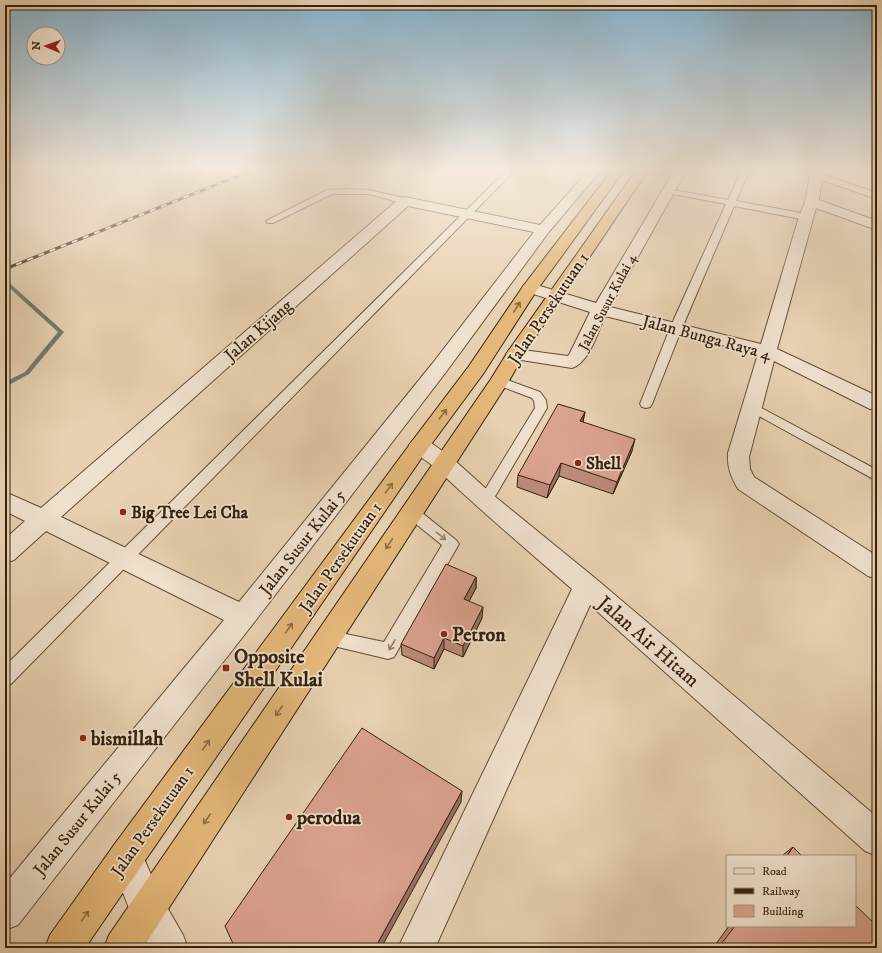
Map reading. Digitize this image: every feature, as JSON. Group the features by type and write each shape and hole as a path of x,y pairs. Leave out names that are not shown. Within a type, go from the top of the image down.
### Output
{"highway":[{"name":"Jalan Persekutuan 1","path":"63,948 126,857 420,445 476,370 530,288 586,213"},
{"name":"Jalan Persekutuan 1","path":"122,948 147,908 499,382 515,354 612,213"}],"street":[{"name":"Jalan Kijang","path":"5,553 391,213"},
{"name":"Jalan Susur Kulai 5","path":"5,912 243,617 434,374 543,230 557,213"},
{"name":"Jalan Susur Kulai 4","path":"515,354 572,362 578,356 600,310 655,213"},
{"path":"808,213 739,453 738,462 740,474 746,483 756,490 877,569"},
{"path":"824,213 877,226"},
{"path":"467,214 543,230"},
{"name":"Jalan Bunga Raya 4","path":"530,288 600,310 768,351 877,404"},
{"name":"Jalan Air Hitam","path":"420,445 444,463 485,501 586,586 877,839"},
{"path":"5,501 125,558 243,617"},
{"path":"416,948 586,586"},
{"path":"126,857 147,908 170,948"}],"lane":[{"path":"270,221 286,213"},
{"path":"646,404 676,328 726,213"},
{"path":"5,678 467,214"},
{"path":"485,501 541,408 540,400 536,395 499,382"},
{"path":"752,407 877,476"},
{"path":"327,638 388,651 451,544 411,512"}],"building":[{"name":"Shell","path":"558,404 585,412 580,421 635,439 617,482 561,463 550,485 518,475"},
{"name":"Petron","path":"446,564 476,577 464,599 483,607 463,646 444,638 434,658 401,644"},
{"path":"362,728 462,791 375,948 235,948 225,926"},
{"path":"793,847 801,855 788,855"},
{"path":"856,906 877,926 877,948 718,948 734,927 856,927"}],"waterway":[{"path":"5,281 61,332 27,373 5,385"}],"railway":[{"path":"5,269 144,213"}],"place":[{"name":"Shell","path":"578,463"},
{"name":"Big Tree Lei Cha","path":"123,512"},
{"name":"Petron","path":"444,634"},
{"name":"Opposite Shell Kulai","path":"226,668"},
{"name":"bismillah","path":"83,738"},
{"name":"perodua","path":"289,817"}]}
